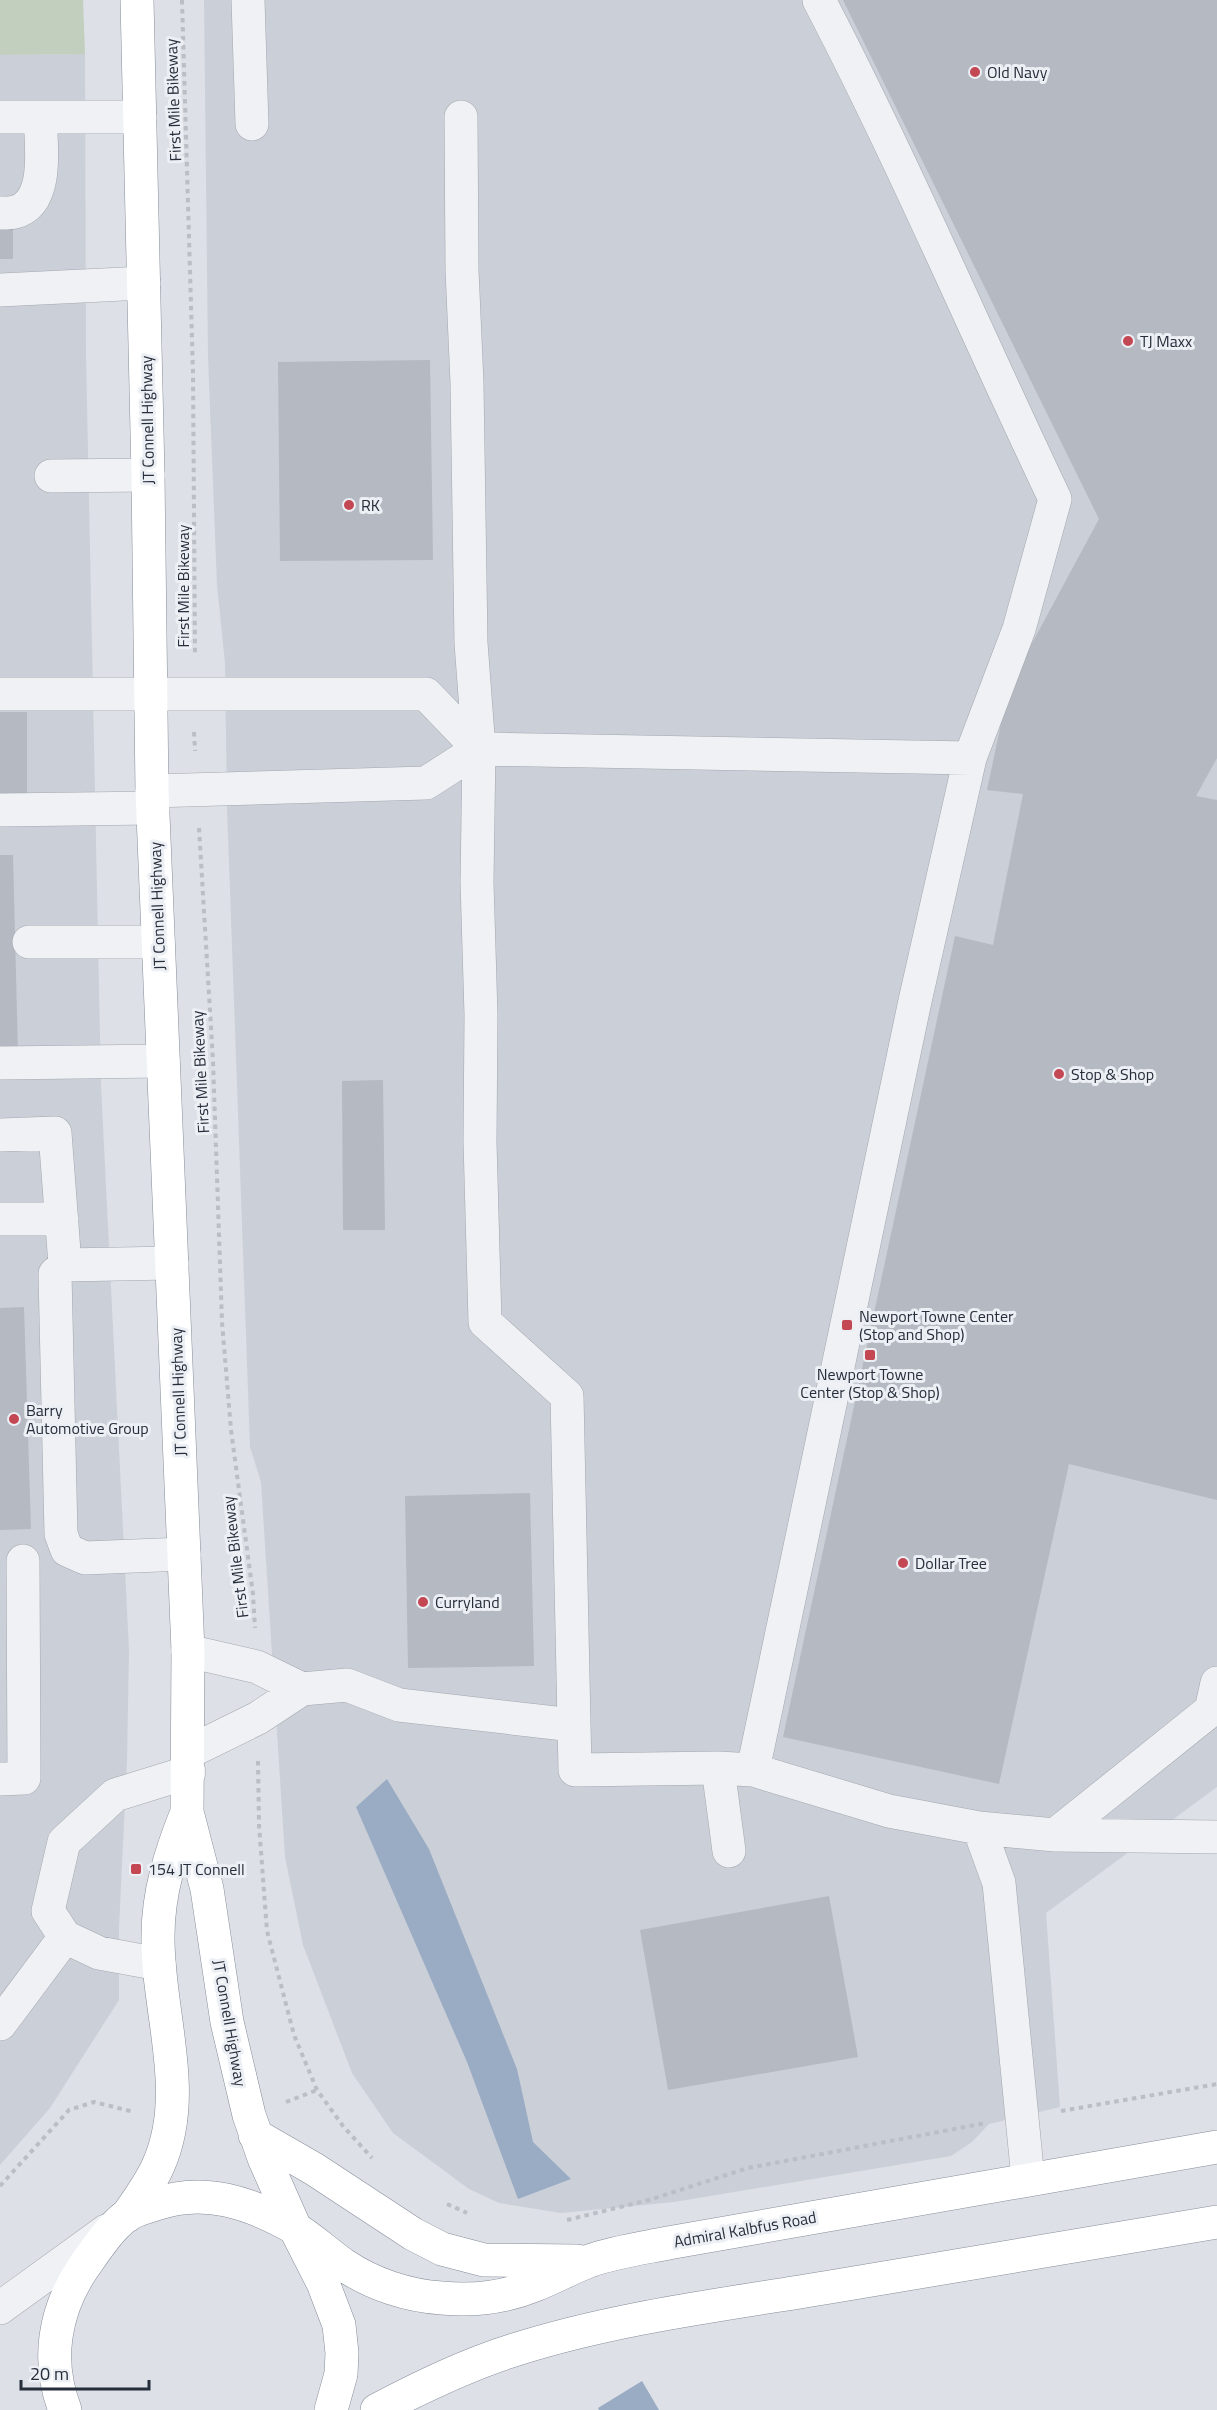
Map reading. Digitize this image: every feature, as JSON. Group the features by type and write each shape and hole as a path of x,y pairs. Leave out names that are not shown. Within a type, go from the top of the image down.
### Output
{"highway":[{"name":"JT Connell Highway","path":"137,0 148,475 152,799 188,1651 187,1812 207,1889 232,2047 255,2135 295,2228 323,2283 339,2325 342,2354 341,2374 331,2410"},
{"name":"JT Connell Highway","path":"127,2216 159,2165 170,2132 173,2109 172,2080 159,1964 158,1934 162,1894 170,1854 187,1812"},
{"path":"255,2135 314,2169 412,2234 450,2253 484,2260 591,2260"},
{"name":"Admiral Kalbfus Road","path":"127,2216 169,2199 202,2196 248,2205 295,2228 344,2264 371,2280 405,2291 441,2298 468,2299 507,2294 534,2286 591,2260 748,2227 1217,2147"},
{"path":"65,2410 59,2391 54,2358 55,2339 64,2303 84,2267 102,2242 127,2216"},
{"path":"378,2410 477,2362 593,2329 722,2305 1217,2222"}],"street":[{"path":"248,0 252,124"},
{"path":"753,1770 915,1001 970,758 1019,629 1055,499 873,104 819,0"},
{"path":"0,117 140,117"},
{"path":"1,213 16,212 28,204 36,193 41,177 40,117"},
{"path":"462,117 462,270 467,382 471,643 479,749 477,882 485,1322 567,1396 573,1725 576,1770 718,1768 753,1770 889,1811 979,1828 1055,1834 1217,1837"},
{"path":"0,290 144,283"},
{"path":"51,476 148,475"},
{"path":"0,694 152,696 191,693 426,694 479,749"},
{"path":"0,810 152,799 197,789 426,783 479,749 970,758"},
{"path":"29,942 158,942"},
{"path":"0,1063 163,1061"},
{"path":"0,1135 56,1133 65,1265"},
{"path":"0,1220 62,1218"},
{"path":"85,1558 67,1550 61,1534 55,1274 65,1265 172,1263"},
{"path":"0,1779 24,1778 11,1561 184,1554"},
{"path":"188,1651 257,1667 302,1689"},
{"path":"1055,1834 1211,1710 1217,1683"},
{"path":"159,1964 99,1953 65,1937 48,1911 64,1842 115,1795 189,1762 302,1689 347,1685 399,1705 573,1725"},
{"path":"718,1768 729,1851"},
{"path":"979,1828 999,1883 1029,2179"},
{"path":"0,2024 65,1937"},
{"path":"0,2307 127,2216"}],"path":[{"name":"First Mile Bikeway","path":"182,0 193,373 196,642 191,693 213,1061 222,1322 231,1430 253,1594 257,1667"},
{"path":"258,1718 259,1825 267,1931 294,2035 317,2090 343,2127 378,2162"},
{"path":"1062,2111 1217,2084"},
{"path":"277,2105 317,2090"},
{"path":"0,2186 69,2110 94,2102 136,2112"},
{"path":"562,2220 649,2200 748,2168 995,2122"},
{"path":"441,2202 474,2215"}],"shaded area":[{"path":"204,0 1217,0 1217,1787 1046,1913 1060,2107 989,2124 972,2142 951,2156 674,2202 561,2213 499,2203 469,2189 393,2133 352,2073 303,1945 285,1857 261,1482 250,1447 227,807 225,663 217,585 208,357"},
{"path":"85,54 86,354 101,1085 129,1651 127,1760 119,1928 119,2000 50,2108 0,2165 0,55"}],"green space":[{"path":"0,0 83,0 85,54 0,55"}],"water":[{"path":"387,1779 429,1849 517,2069 533,2142 571,2179 518,2199 467,2062 356,1807"},
{"path":"642,2381 659,2410 599,2410 598,2408"}],"building":[{"path":"843,0 1217,0 1217,758 1196,796 1217,800 1217,1500 1069,1464 999,1784 783,1737 955,936 993,945 1023,794 987,790 1009,686 1099,519"},
{"path":"0,221 13,221 13,259 0,259"},
{"path":"430,360 433,560 280,561 278,362"},
{"path":"0,712 27,712 27,795 0,795"},
{"path":"0,855 13,855 18,1054 0,1055"},
{"path":"383,1080 385,1230 343,1230 342,1081"},
{"name":"Barry Automotive Group","path":"24,1307 31,1529 0,1530 0,1308"},
{"path":"530,1493 534,1666 408,1668 405,1496"},
{"path":"829,1896 858,2057 668,2090 640,1930"}],"place":[{"name":"Old Navy","path":"975,72"},
{"name":"TJ Maxx","path":"1128,341"},
{"name":"RK","path":"349,505"},
{"name":"Stop & Shop","path":"1059,1074"},
{"name":"Newport Towne Center (Stop and Shop)","path":"847,1325"},
{"name":"Newport Towne Center (Stop & Shop)","path":"870,1355"},
{"name":"Barry Automotive Group","path":"14,1419"},
{"name":"Dollar Tree","path":"903,1563"},
{"name":"Curryland","path":"423,1602"},
{"name":"154 JT Connell","path":"136,1869"}]}
